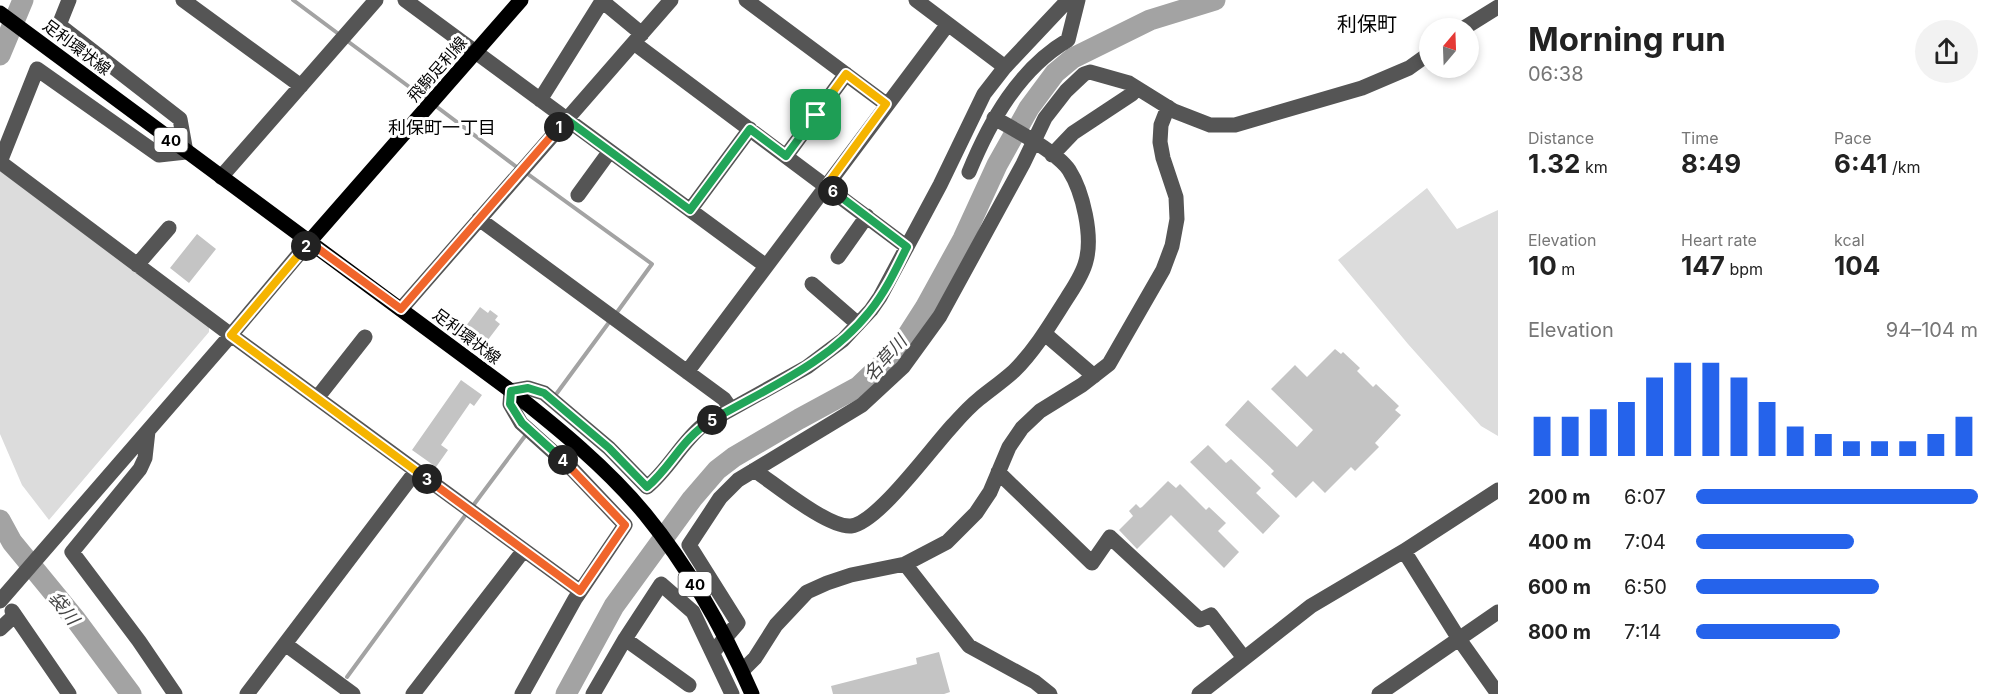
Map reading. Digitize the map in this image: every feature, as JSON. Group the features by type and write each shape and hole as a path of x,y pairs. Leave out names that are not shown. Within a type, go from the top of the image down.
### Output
{"main road":[{"name":"飛駒足利線","path":"309,242 521,0"},
{"name":"足利環状線","path":"0,13 401,309 551,423 596,464 650,522 695,585 733,650 752,694"}],"street":[{"path":"69,0 59,25 180,119 186,152 159,155 37,69 0,162 580,591"},
{"path":"183,0 301,86"},
{"path":"221,177 376,0"},
{"path":"405,0 766,266"},
{"path":"401,309 670,0"},
{"path":"746,0 886,104"},
{"path":"916,0 1005,67"},
{"path":"522,694 580,591 625,525 571,468 522,423 510,404 511,391 528,388 544,393 609,448 647,487 656,480 693,433 703,425 807,367 822,357 858,324 880,297 984,94 1005,67 1068,0"},
{"path":"969,172 1014,88 1054,48 1068,40 1078,0"},
{"path":"540,100 602,1 638,39 750,129 907,247"},
{"path":"1479,19 1498,7"},
{"path":"687,372 948,24"},
{"path":"713,652 738,623 689,545 720,498 738,480 862,405 903,367 940,316 1050,111 1084,74 1090,72 1129,83 1171,109 1210,125 1235,125 1362,88 1409,68 1419,61"},
{"path":"786,156 846,74"},
{"path":"1052,155 1073,133 1132,94 1137,88"},
{"path":"742,671 755,658 776,625 807,592 850,575 905,564 947,542 976,513 990,492 1009,447 1022,428 1040,411 1109,364 1163,270 1172,246 1177,219 1176,197 1160,142 1161,125 1171,109"},
{"path":"754,470 831,522 850,526 860,524 897,491 966,411 1015,370 1045,334 1074,287 1087,259 1086,218 1080,195 1068,169 1033,141 998,120"},
{"path":"690,210 750,129"},
{"path":"579,195 610,151"},
{"path":"838,257 867,216"},
{"path":"480,219 724,399 731,409"},
{"path":"137,265 169,228"},
{"path":"0,629 9,609 13,585 309,242"},
{"path":"812,284 858,324"},
{"path":"1045,334 1094,376"},
{"path":"317,398 365,337"},
{"path":"148,431 145,458 140,469 72,552 139,641 175,694"},
{"path":"248,694 416,471"},
{"path":"998,472 1092,563 1110,537 1200,620 1211,615 1244,658"},
{"path":"1199,694 1311,606 1404,551 1498,490"},
{"path":"413,694 524,550"},
{"path":"1404,551 1459,639 1498,694"},
{"path":"905,564 969,646 1035,682 1050,694"},
{"path":"593,694 661,584 693,612 732,694"},
{"path":"9,609 69,694"},
{"path":"1378,694 1498,612"},
{"path":"625,639 689,685"},
{"path":"285,644 354,694"}],"shaded area":[{"path":"0,170 209,325 209,332 49,520 22,485 0,434"},
{"path":"1427,188 1457,229 1498,210 1498,436 1481,426 1338,260"}],"building":[{"path":"197,234 216,249 189,283 170,268"},
{"path":"480,307 498,316 495,320 500,324 484,345 473,336 470,341 460,334"},
{"path":"1335,349 1341,354 1343,352 1360,368 1357,371 1373,387 1376,384 1399,406 1395,410 1401,415 1375,443 1379,447 1355,471 1351,467 1325,493 1313,481 1296,498 1271,474 1274,471 1225,425 1248,400 1297,447 1313,430 1271,389 1295,365 1307,377"},
{"path":"461,380 482,395 474,406 470,403 441,445 448,450 436,467 412,450"},
{"path":"1208,445 1226,463 1231,459 1261,488 1256,493 1280,516 1263,534 1190,462"},
{"path":"1168,481 1176,488 1180,484 1206,510 1209,507 1226,523 1218,531 1239,552 1224,568 1171,515 1137,549 1119,530 1133,516 1129,511 1136,504 1142,507"},
{"path":"939,652 950,692 944,694 833,694 831,686 917,664 916,658"}],"waterway":[{"name":"袋川","path":"0,55 23,0"},
{"path":"293,0 340,35"},
{"name":"名草川","path":"566,694 614,606 692,499 717,470 734,457 858,387 900,347 925,308 963,239 997,165 1029,108 1055,73 1073,58 1150,20 1215,0"},
{"path":"346,40 427,100"},
{"path":"433,104 518,168"},
{"path":"525,172 652,264 615,315"},
{"path":"557,393 610,321"},
{"path":"472,507 525,436"},
{"path":"347,677 467,513"},
{"name":"袋川","path":"0,520 12,542 76,620 131,694"}],"district":[{"name":"利保町","path":"1367,24"},
{"name":"利保町一丁目","path":"442,127"}],"route":[{"path":"846,74 886,104 826,186 907,247 880,297 843,340 807,367 703,425 693,433 656,480 647,487 609,448 544,393 528,388 511,391 510,404 522,423 571,468 625,525 580,591 231,335 309,242 401,309 566,119 690,210 750,129 786,156 816,115 846,74"}]}
